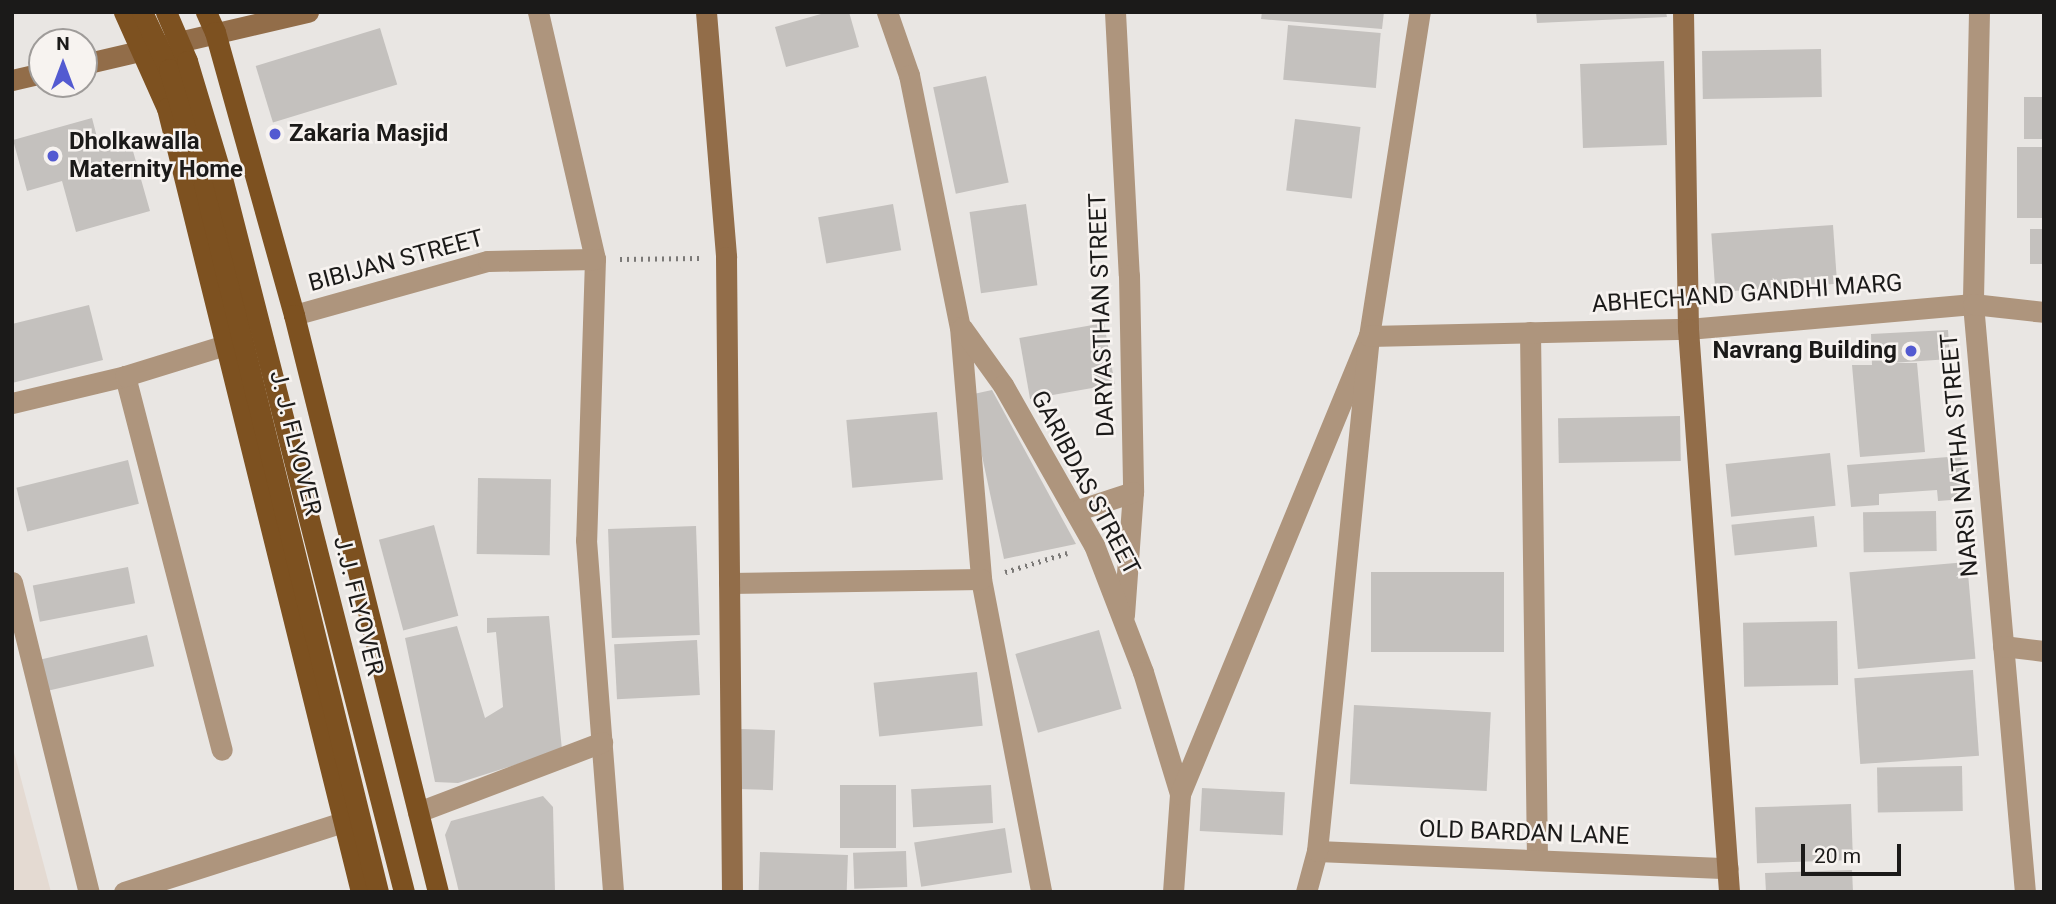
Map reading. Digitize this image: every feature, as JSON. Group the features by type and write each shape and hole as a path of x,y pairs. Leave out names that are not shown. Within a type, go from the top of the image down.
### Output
{"main road":[{"path":"124,12 144,50 167,107 360,892"},
{"name":"J. J. FLYOVER","path":"142,12 169,68 204,184 378,892"},
{"name":"J.J. FLYOVER","path":"166,12 187,61 221,174 404,892"},
{"path":"206,12 215,32 294,315 438,892"}],"street":[{"path":"98,61 308,12"},
{"path":"538,12 595,259 586,540 613,892"},
{"path":"706,12 726,257 732,892"},
{"path":"887,12 909,75 960,327 981,579 1041,892"},
{"name":"DARYASTHAN STREET","path":"1115,12 1129,275 1133,492 1124,616"},
{"path":"1306,892 1317,851 1368,335 1420,12"},
{"path":"1683,12 1688,329 1729,892"},
{"name":"NARSI NATHA STREET","path":"1979,12 1973,304 2025,892"},
{"name":"BIBIJAN STREET","path":"294,315 488,261 595,259"},
{"name":"ABHECHAND GANDHI MARG","path":"1368,335 1688,329 1973,304 2044,312"},
{"name":"GARIBDAS STREET","path":"960,327 1003,385 1094,545 1124,616 1180,794"},
{"path":"1530,332 1537,860"},
{"path":"1173,892 1180,794 1368,335"},
{"path":"12,403 125,376 225,345"},
{"path":"125,376 222,750"},
{"path":"1075,511 1133,492"},
{"path":"729,583 981,579"},
{"path":"12,582 89,892"},
{"path":"2003,646 2044,651"},
{"path":"418,812 602,741"},
{"path":"124,892 344,822"},
{"name":"OLD BARDAN LANE","path":"1317,851 1728,868"}],"path":[{"path":"595,259 726,257"},
{"path":"981,579 1094,545"}],"shaded area":[{"path":"12,745 51,892 12,892"}],"building":[{"path":"828,12 849,12 859,47 786,67 775,27"},
{"path":"1262,12 1384,12 1382,29 1261,19"},
{"path":"1536,12 1666,12 1667,17 1537,23"},
{"path":"1288,25 1381,33 1376,88 1283,80"},
{"path":"380,28 397,84 273,122 256,66"},
{"path":"1821,49 1822,97 1703,99 1702,51"},
{"path":"1664,61 1667,145 1583,148 1580,64"},
{"path":"986,76 1009,183 956,194 933,87"},
{"path":"2024,97 2044,97 2044,139 2024,139"},
{"path":"92,118 99,145 129,137 150,211 76,232 62,181 27,191 13,140"},
{"path":"1295,119 1361,127 1352,199 1286,190"},
{"path":"2017,147 2044,147 2044,218 2017,218"},
{"path":"893,204 901,250 826,263 818,217"},
{"path":"1026,204 1037,285 981,293 970,212"},
{"path":"1833,225 1837,284 1715,292 1711,234"},
{"path":"2030,229 2044,229 2044,264 2030,264"},
{"path":"89,305 103,360 12,383 12,324"},
{"path":"1104,323 1115,384 1030,399 1019,338"},
{"path":"1948,330 1950,359 1891,363 1917,363 1925,452 1860,457 1852,365 1872,365 1871,334"},
{"path":"992,390 1076,544 1004,559 969,395"},
{"path":"937,412 943,480 852,488 846,420"},
{"path":"1680,416 1681,461 1559,463 1558,418"},
{"path":"1830,453 1836,506 1731,517 1726,464"},
{"path":"1961,456 1964,499 1938,501 1937,490 1879,494 1879,505 1851,507 1847,465"},
{"path":"128,460 139,504 27,531 16,488"},
{"path":"478,478 551,479 550,555 477,554"},
{"path":"1936,511 1937,551 1864,552 1863,512"},
{"path":"1814,516 1817,547 1735,556 1731,525"},
{"path":"434,525 458,616 403,631 379,540"},
{"path":"696,526 700,635 612,638 608,529"},
{"path":"1967,562 1975,659 1858,669 1849,572"},
{"path":"128,567 135,603 40,622 33,586"},
{"path":"1371,572 1504,572 1504,652 1371,652"},
{"path":"549,616 562,750 458,783 435,782 405,638 457,626 485,718 503,707 496,632 487,633 487,618"},
{"path":"1837,621 1838,685 1744,687 1743,623"},
{"path":"1099,630 1122,709 1038,733 1015,654"},
{"path":"147,635 154,666 49,690 42,659"},
{"path":"697,640 700,695 617,699 614,644"},
{"path":"1973,670 1979,756 1860,764 1854,678"},
{"path":"977,672 983,726 879,737 874,683"},
{"path":"1354,705 1491,712 1487,791 1350,784"},
{"path":"740,729 775,730 773,790 738,789"},
{"path":"1962,766 1963,811 1878,812 1877,767"},
{"path":"840,785 896,785 896,848 840,848"},
{"path":"991,785 993,823 913,827 911,789"},
{"path":"1202,788 1285,792 1283,835 1200,831"},
{"path":"543,796 553,807 555,892 459,892 445,835 451,821"},
{"path":"1851,804 1853,860 1757,863 1755,807"},
{"path":"1005,828 1012,872 921,887 914,842"},
{"path":"906,851 907,887 854,889 853,853"},
{"path":"760,852 848,855 847,892 759,892"},
{"path":"1852,870 1853,892 1766,892 1765,873"}],"place":[{"name":"Zakaria Masjid","path":"275,134"},
{"name":"Dholkawalla Maternity Home","path":"53,156"},
{"name":"Navrang Building","path":"1911,351"}]}
